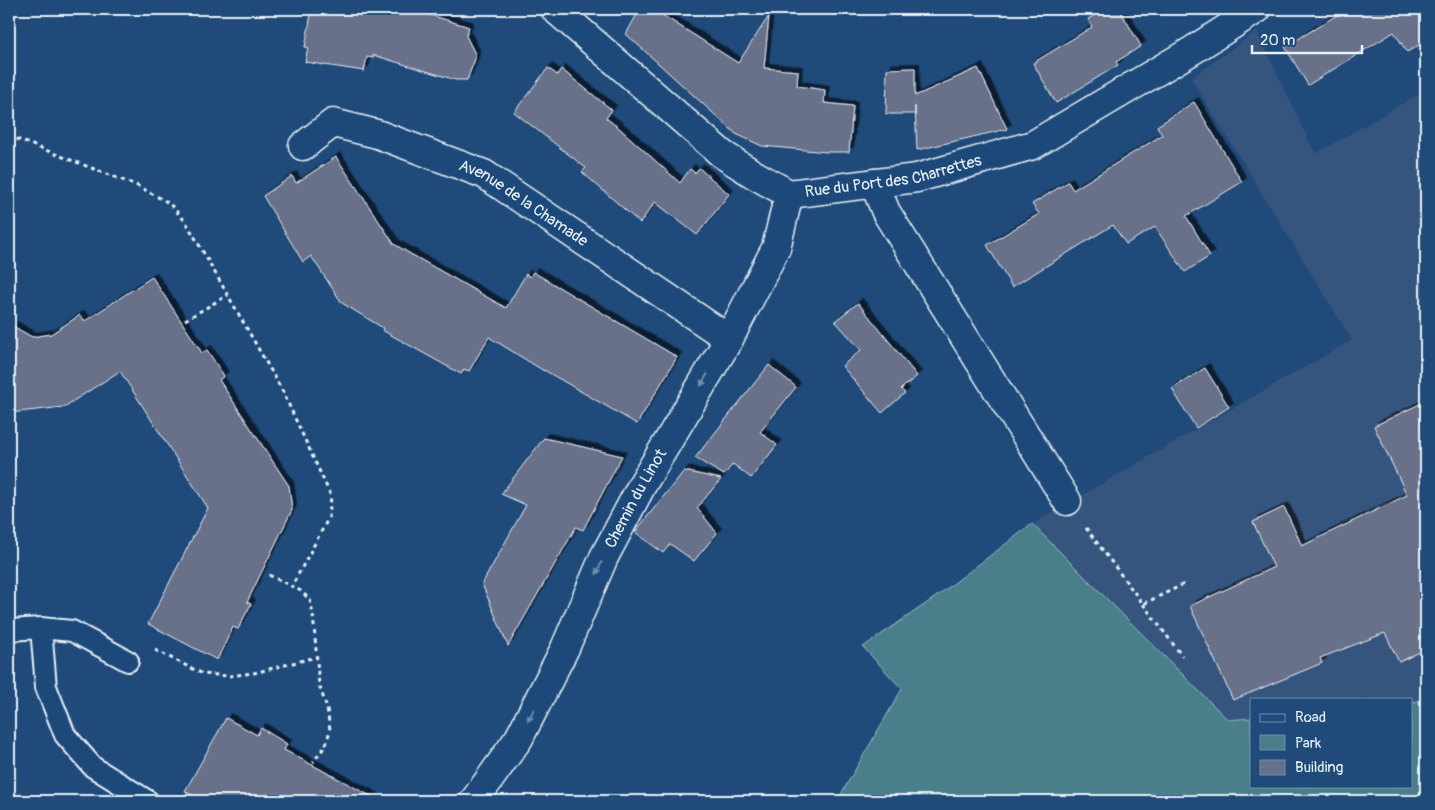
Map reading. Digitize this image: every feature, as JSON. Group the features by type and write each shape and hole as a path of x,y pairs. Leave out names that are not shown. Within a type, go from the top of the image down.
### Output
{"street":[{"name":"Rue du Port des Charrettes","path":"555,9 722,154 789,194 917,178 1033,145 1193,50 1257,9"},
{"name":"Avenue de la Chamade","path":"303,146 334,123 377,134 484,174 729,338"},
{"path":"874,183 886,212 1066,501"},
{"name":"Chemin du Linot","path":"474,801 519,738 565,648 608,549 642,485 729,338 776,248 789,194"}],"lane":[{"path":"41,628 46,687 65,734 93,767 148,801"},
{"path":"9,630 41,628 72,631 128,661"}],"path":[{"path":"9,136 138,186 169,203 186,222 282,390 332,496 329,517 292,586"},
{"path":"185,320 228,295"},
{"path":"1066,501 1182,656"},
{"path":"269,575 301,591 310,600 319,684 327,708 330,730 326,746 313,762"},
{"path":"1143,604 1184,584"},
{"path":"148,647 203,674 229,676 254,674 316,657"}],"shaded area":[{"path":"1257,31 1315,154 1426,90 1426,700 1412,702 1412,698 1250,698 1250,718 1228,720 1032,524 1352,340 1191,78"}],"green space":[{"path":"1032,524 1228,720 1250,718 1250,788 1412,788 1412,702 1426,700 1426,801 837,801 902,689 863,647 937,596"}],"building":[{"path":"312,9 430,9 427,14 469,27 466,36 475,54 475,59 467,80 456,80 373,55 373,58 367,57 364,71 305,62 308,47 305,47"},
{"path":"640,9 653,9 738,63 769,16 764,68 798,71 797,86 825,90 824,103 853,106 849,152 827,152 762,146 736,134 626,34"},
{"path":"1105,9 1119,9 1141,46 1116,62 1118,65 1056,103 1033,63 1092,27 1088,19"},
{"path":"1347,9 1426,9 1426,41 1407,52 1394,32 1308,85 1285,47"},
{"path":"548,68 557,75 561,69 612,110 606,118 680,183 690,169 695,173 699,168 729,194 697,235 655,202 640,223 582,172 586,168 514,112"},
{"path":"915,68 915,96 978,68 1007,129 917,150 915,106 915,114 886,114 887,69"},
{"path":"1194,102 1242,182 1186,216 1210,256 1185,272 1155,227 1126,244 1113,225 1012,287 987,245 1039,214 1032,204 1068,182 1073,190 1162,135 1157,126"},
{"path":"336,157 394,244 407,252 506,308 526,274 530,277 533,272 677,357 637,424 489,337 469,371 464,369 461,374 382,330 383,328 342,303 311,256 303,262 263,196 292,176 296,183"},
{"path":"152,277 202,353 207,350 224,376 219,380 289,486 292,510 247,602 251,604 238,629 233,627 217,660 148,624 208,508 120,371 64,407 9,413 9,324 32,337 51,334 80,315 85,321"},
{"path":"858,303 917,376 901,389 905,393 882,413 842,366 861,350 835,321"},
{"path":"769,365 796,387 760,432 777,445 751,478 733,464 724,475 695,458"},
{"path":"1205,368 1229,407 1196,428 1172,389"},
{"path":"1426,401 1426,649 1399,662 1385,633 1320,658 1322,663 1233,700 1190,606 1274,567 1253,522 1284,507 1302,546 1407,495 1374,426"},
{"path":"544,438 622,456 583,530 576,527 508,646 482,584 526,505 501,494"},
{"path":"684,471 721,479 697,508 717,533 694,561 670,544 663,553 635,532"},
{"path":"226,718 257,735 261,728 287,744 284,750 380,801 203,801 185,791"}]}
